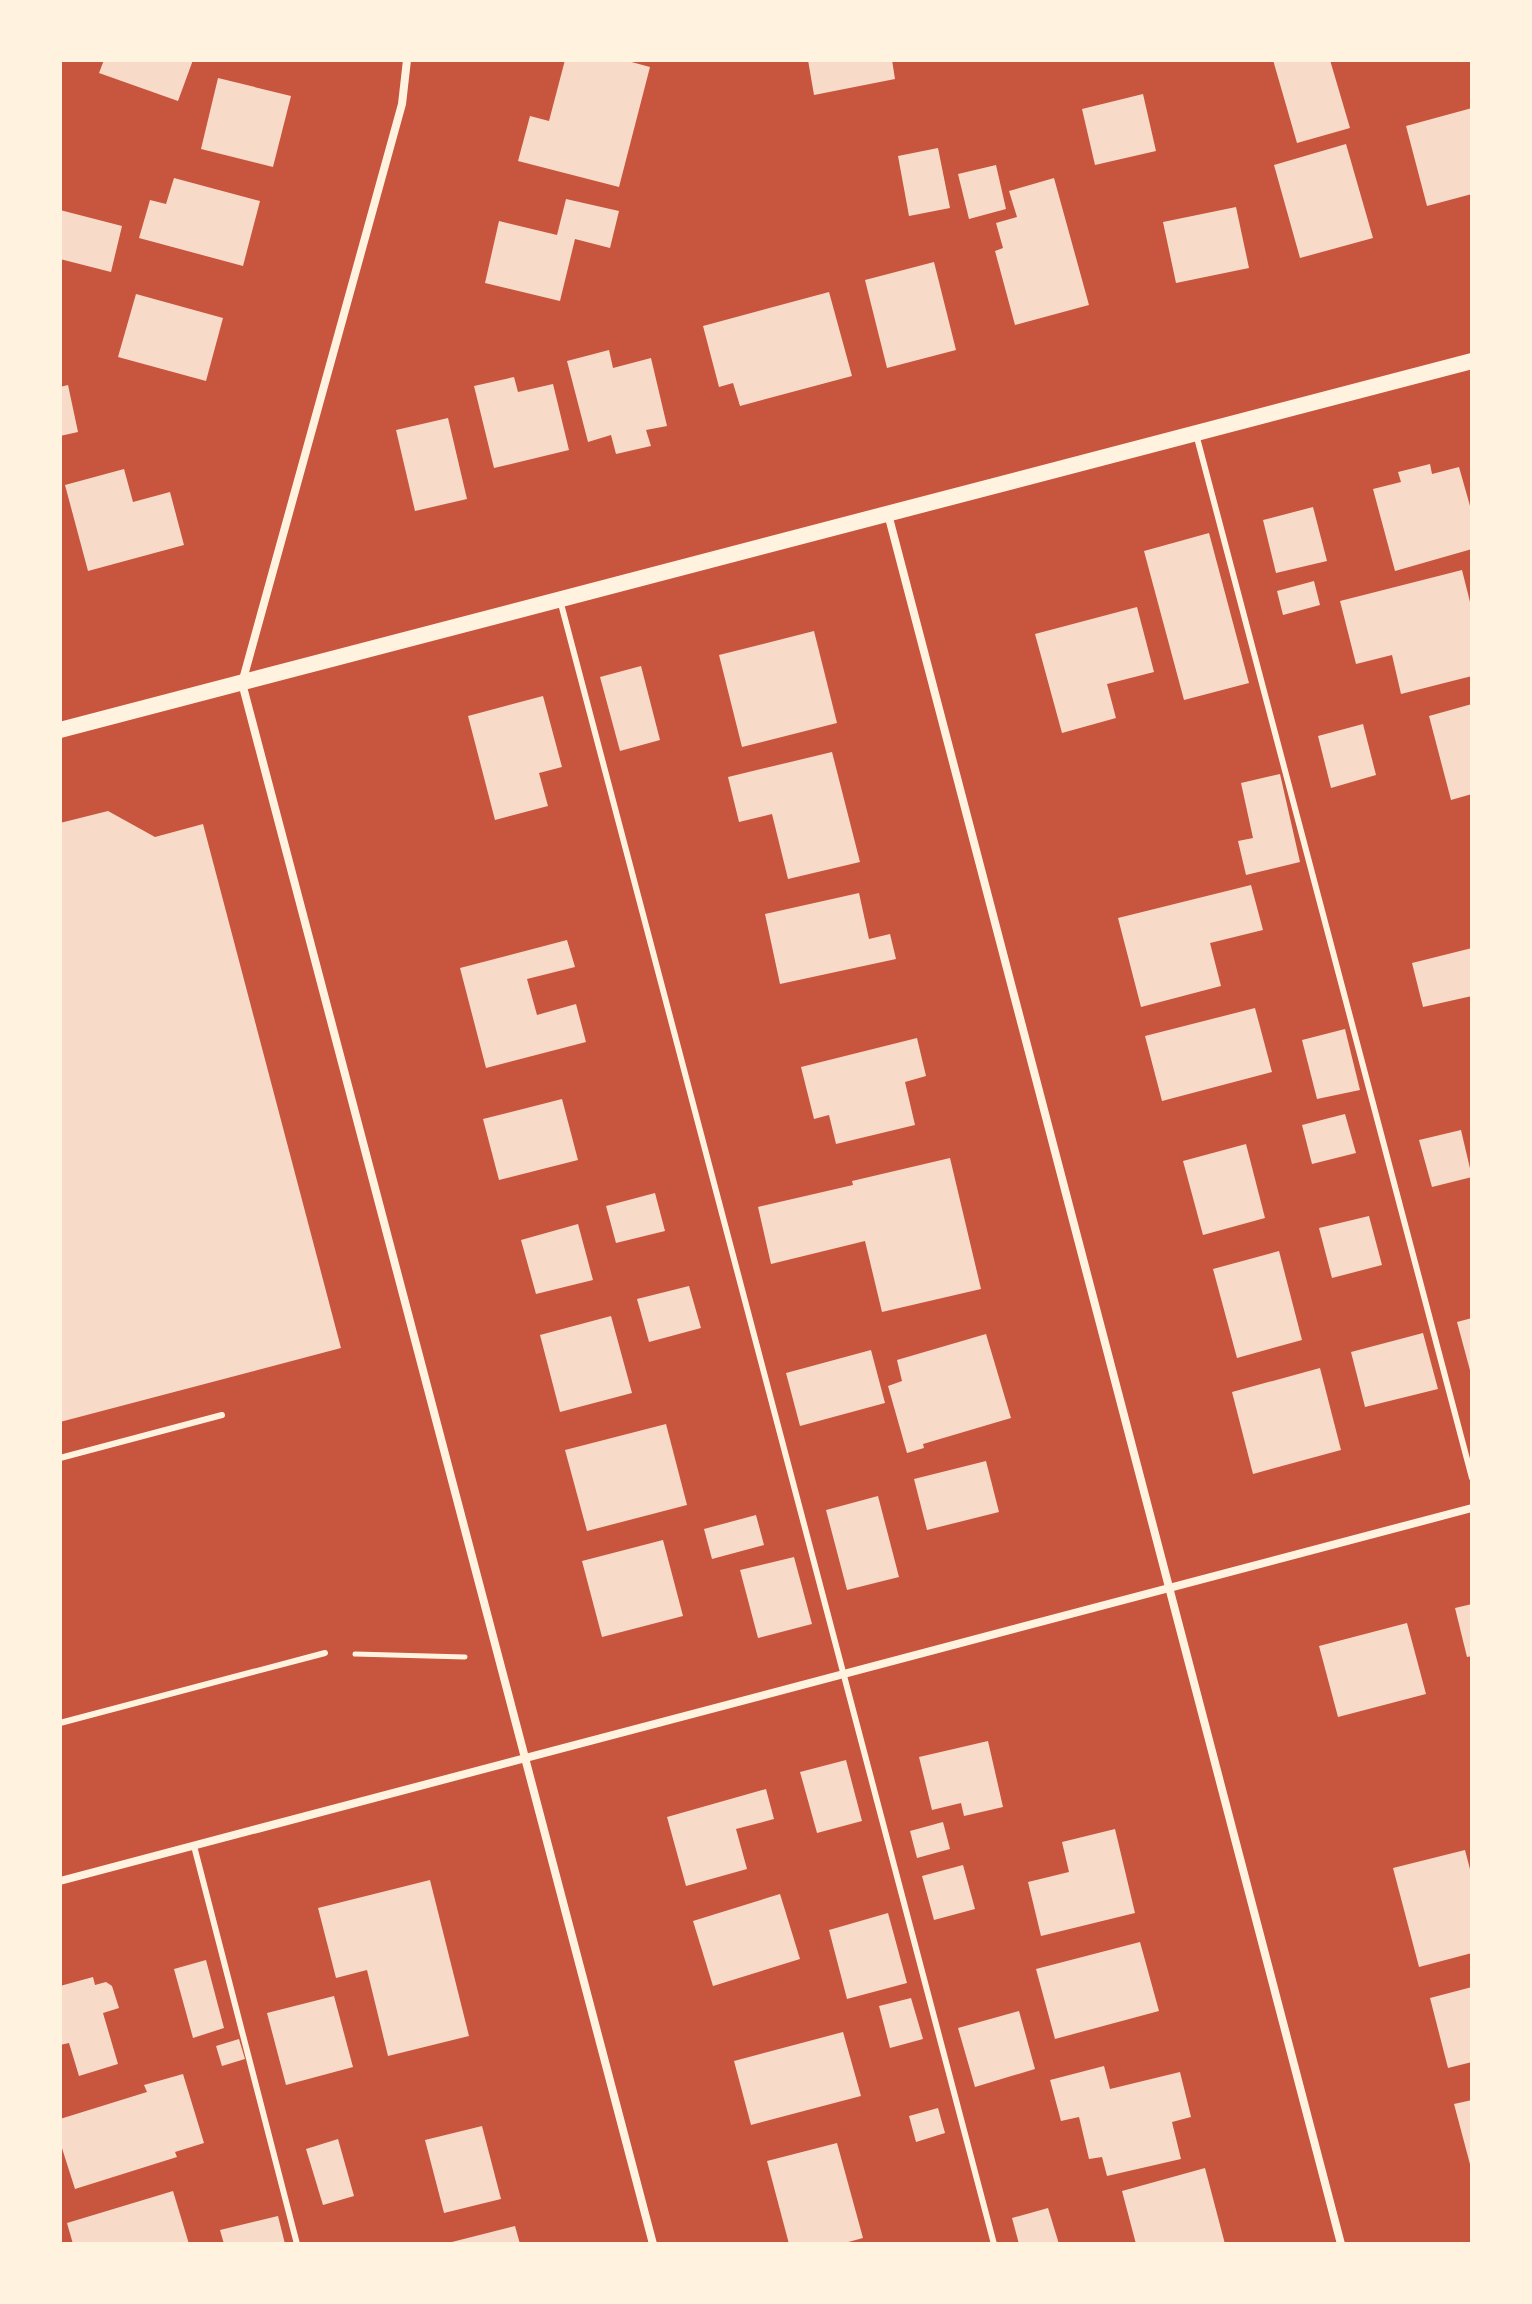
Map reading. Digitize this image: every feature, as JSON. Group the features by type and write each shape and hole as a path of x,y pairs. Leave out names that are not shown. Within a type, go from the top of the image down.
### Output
{"main road":[{"path":"60,730 1472,361"}],"street":[{"path":"407,60 402,104 242,683 653,2244"},
{"path":"888,514 1341,2244"},
{"path":"60,1881 1472,1508"}],"lane":[{"path":"1196,434 1472,1478"},
{"path":"560,599 994,2244"},
{"path":"60,1458 222,1415"},
{"path":"60,1723 325,1653"},
{"path":"194,1846 297,2244"}],"path":[{"path":"325,1653 498,1655"}],"building":[{"path":"104,60 193,60 178,101 99,73"},
{"path":"565,60 624,60 650,67 619,187 518,161 530,116 549,121"},
{"path":"808,60 892,60 895,79 814,95"},
{"path":"1273,60 1330,60 1350,128 1297,143"},
{"path":"218,78 291,96 273,167 201,149"},
{"path":"1143,94 1156,151 1095,165 1082,109"},
{"path":"1472,108 1472,194 1427,206 1406,126"},
{"path":"1346,144 1373,238 1300,258 1274,165"},
{"path":"938,148 950,208 909,216 898,156"},
{"path":"996,165 1006,209 969,219 958,174"},
{"path":"174,178 260,201 243,266 139,238 150,200 166,204"},
{"path":"1054,178 1089,305 1015,325 995,251 1003,248 996,223 1017,217 1009,191"},
{"path":"566,199 619,211 610,248 575,239 560,301 485,283 499,221 557,235"},
{"path":"1236,207 1249,268 1176,283 1163,222"},
{"path":"60,210 122,226 111,272 60,259"},
{"path":"934,262 956,350 887,368 865,280"},
{"path":"829,292 852,376 740,406 733,383 719,387 703,326"},
{"path":"136,294 223,318 206,381 118,357"},
{"path":"609,350 613,368 651,358 667,426 646,430 651,446 616,454 611,435 588,442 567,361"},
{"path":"514,377 518,392 553,384 569,450 494,468 474,386"},
{"path":"68,385 78,432 60,436 60,387"},
{"path":"448,418 467,499 415,511 396,430"},
{"path":"1430,464 1432,474 1459,467 1472,513 1472,549 1395,571 1373,489 1401,482 1398,472"},
{"path":"124,469 133,502 170,492 184,545 88,571 65,485"},
{"path":"1313,507 1327,561 1276,573 1263,520"},
{"path":"1209,533 1249,683 1184,700 1144,551"},
{"path":"1462,570 1472,610 1472,676 1401,694 1392,655 1356,664 1340,601"},
{"path":"1314,581 1320,605 1283,615 1277,591"},
{"path":"1137,607 1154,672 1107,684 1116,718 1062,733 1035,634"},
{"path":"814,631 837,723 742,747 719,655"},
{"path":"641,666 660,740 620,751 600,677"},
{"path":"543,696 562,767 539,773 548,806 495,820 468,716"},
{"path":"1472,704 1472,794 1451,800 1429,716"},
{"path":"1363,724 1376,775 1331,788 1318,736"},
{"path":"832,752 860,862 788,879 772,814 739,822 728,777"},
{"path":"1280,774 1300,862 1246,875 1238,841 1253,838 1241,783"},
{"path":"108,811 155,837 203,824 341,1348 60,1422 60,823"},
{"path":"1251,885 1263,930 1210,943 1221,986 1141,1007 1118,918"},
{"path":"859,893 869,939 890,934 896,959 780,984 765,914"},
{"path":"567,940 575,967 527,979 537,1015 576,1004 586,1042 486,1068 460,968"},
{"path":"1472,948 1472,996 1423,1007 1412,963"},
{"path":"1255,1008 1272,1072 1162,1101 1145,1036"},
{"path":"1345,1029 1360,1090 1317,1099 1302,1040"},
{"path":"917,1038 926,1076 905,1082 915,1125 836,1144 829,1115 814,1119 801,1067"},
{"path":"562,1099 578,1160 499,1180 483,1119"},
{"path":"1345,1114 1356,1153 1312,1164 1302,1125"},
{"path":"1461,1130 1472,1177 1432,1187 1419,1140"},
{"path":"1246,1144 1265,1218 1203,1235 1183,1161"},
{"path":"950,1158 981,1289 882,1312 865,1241 771,1264 758,1207"},
{"path":"655,1193 665,1231 616,1243 606,1206"},
{"path":"1369,1216 1382,1265 1332,1278 1319,1228"},
{"path":"578,1224 593,1280 536,1294 521,1240"},
{"path":"1279,1251 1302,1340 1237,1358 1213,1269"},
{"path":"689,1286 701,1328 649,1342 637,1299"},
{"path":"611,1316 632,1393 560,1412 540,1335"},
{"path":"1472,1318 1472,1374 1471,1374 1457,1322"},
{"path":"1423,1333 1438,1389 1365,1407 1351,1352"},
{"path":"986,1334 1011,1418 923,1444 924,1448 907,1453 888,1386 902,1381 897,1360"},
{"path":"871,1350 885,1403 800,1426 786,1373"},
{"path":"1320,1368 1341,1450 1253,1474 1232,1392"},
{"path":"666,1424 687,1505 587,1531 565,1450"},
{"path":"986,1461 999,1512 927,1530 914,1479"},
{"path":"878,1496 899,1577 847,1590 826,1510"},
{"path":"756,1515 764,1545 712,1559 704,1529"},
{"path":"663,1540 683,1616 602,1637 582,1561"},
{"path":"794,1557 812,1624 758,1638 740,1570"},
{"path":"1472,1604 1472,1656 1467,1657 1455,1608"},
{"path":"1407,1623 1426,1694 1338,1717 1319,1646"},
{"path":"988,1741 1003,1807 964,1816 961,1803 932,1810 919,1757"},
{"path":"846,1760 862,1821 817,1833 800,1772"},
{"path":"766,1789 774,1819 736,1829 747,1869 686,1886 667,1817"},
{"path":"943,1822 950,1849 917,1858 910,1831"},
{"path":"1115,1829 1135,1913 1041,1936 1028,1882 1069,1872 1062,1842"},
{"path":"1465,1850 1472,1877 1472,1953 1419,1967 1393,1868"},
{"path":"963,1865 975,1909 934,1920 922,1876"},
{"path":"430,1880 469,2036 388,2056 367,1970 336,1978 318,1908"},
{"path":"780,1894 800,1959 713,1986 693,1921"},
{"path":"888,1913 907,1983 847,1999 829,1930"},
{"path":"1140,1942 1159,2011 1055,2039 1036,1969"},
{"path":"206,1960 224,2028 193,2038 174,1969"},
{"path":"93,1977 95,1985 106,1982 112,1986 119,2008 103,2013 118,2064 79,2076 69,2043 60,2045 60,1986"},
{"path":"1472,1987 1472,2062 1448,2068 1430,1998"},
{"path":"334,1996 353,2067 286,2085 267,2013"},
{"path":"911,1998 923,2039 890,2048 879,2006"},
{"path":"1019,2011 1035,2069 975,2087 958,2028"},
{"path":"843,2032 861,2096 751,2125 734,2061"},
{"path":"239,2039 245,2059 222,2066 216,2046"},
{"path":"1104,2066 1110,2089 1180,2072 1191,2117 1172,2122 1181,2159 1107,2176 1102,2157 1089,2159 1079,2117 1061,2121 1050,2080"},
{"path":"183,2074 204,2143 175,2152 177,2157 75,2189 60,2142 60,2119 147,2092 144,2085"},
{"path":"1472,2100 1472,2168 1471,2168 1454,2104"},
{"path":"938,2108 945,2133 916,2142 909,2116"},
{"path":"482,2126 501,2199 444,2213 425,2140"},
{"path":"338,2139 354,2196 323,2205 306,2149"},
{"path":"837,2143 863,2238 841,2244 789,2244 767,2161"},
{"path":"1205,2168 1225,2244 1136,2244 1122,2191"},
{"path":"173,2191 189,2244 73,2244 67,2223"},
{"path":"1048,2208 1059,2244 1019,2244 1012,2218"},
{"path":"278,2216 285,2244 224,2244 220,2230"},
{"path":"515,2226 520,2244 448,2244 448,2243"}]}
